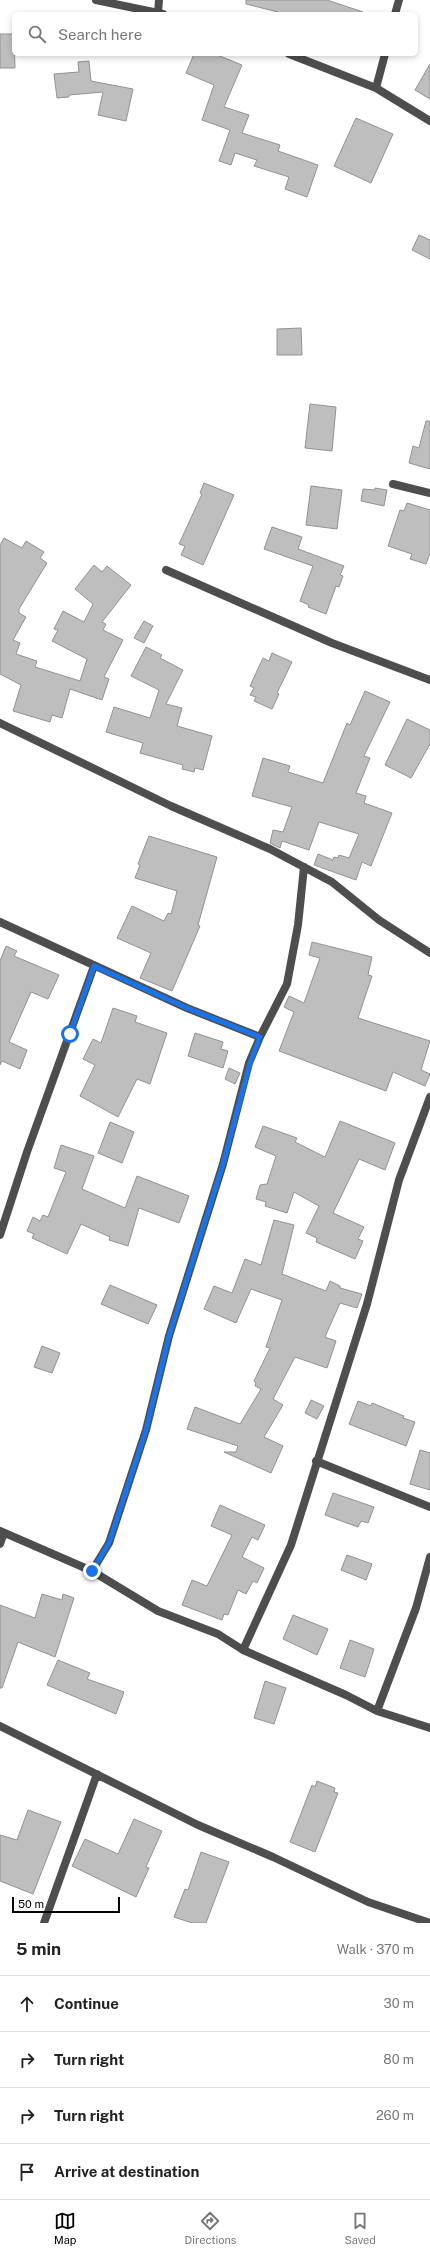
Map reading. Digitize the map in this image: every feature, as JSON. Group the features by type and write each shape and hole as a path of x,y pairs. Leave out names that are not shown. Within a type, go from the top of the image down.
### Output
{"street":[{"path":"96,0 155,12"},
{"path":"159,0 160,12"},
{"path":"396,12 399,0"},
{"path":"294,56 376,88 430,121"},
{"path":"376,88 384,56"},
{"path":"393,484 430,493"},
{"path":"166,570 332,643 430,680"},
{"path":"0,723 304,867 332,882 379,920 430,953"},
{"path":"92,1571 109,1543 146,1430 169,1336 223,1164 250,1063 260,1037 287,984 298,925 304,867"},
{"path":"0,922 187,1008 260,1037"},
{"path":"0,1235 27,1152 94,966"},
{"path":"243,1650 291,1545 316,1461 367,1304 399,1180 430,1097"},
{"path":"316,1461 430,1507"},
{"path":"0,1544 2,1532 92,1571 158,1611 218,1634 243,1650 346,1695 377,1711 430,1728"},
{"path":"377,1711 416,1608 430,1557"},
{"path":"0,1726 198,1825 273,1857 368,1902 430,1923"},
{"path":"44,1923 97,1774"}],"building":[{"path":"246,0 327,0 363,12 278,12 246,4"},
{"path":"0,34 12,34 12,56 15,56 15,68 0,68"},
{"path":"193,56 220,56 242,65 224,107 249,115 242,133 280,145 278,151 318,165 307,197 285,189 289,177 254,166 257,160 235,153 231,165 219,161 230,130 202,120 214,85 186,73"},
{"path":"89,61 91,81 133,89 126,121 98,115 103,92 69,95 69,97 57,98 54,74 79,72 78,62"},
{"path":"430,64 430,99 415,90"},
{"path":"356,118 393,134 371,183 334,166"},
{"path":"419,235 430,240 430,259 412,250"},
{"path":"301,328 302,355 277,355 277,329"},
{"path":"310,404 336,407 332,451 305,448"},
{"path":"426,421 430,421 430,469 409,463 413,446 419,448"},
{"path":"204,483 234,495 203,565 181,555 185,546 179,544 202,494 200,493"},
{"path":"311,486 342,490 337,529 306,525"},
{"path":"375,488 387,490 384,506 361,501 363,489 375,490"},
{"path":"407,503 430,510 430,553 426,564 410,559 412,554 388,546 400,510 404,511"},
{"path":"272,527 302,537 298,549 344,566 340,575 343,576 339,587 336,586 326,614 308,607 309,605 300,601 313,566 264,549"},
{"path":"4,538 22,548 26,541 44,552 40,558 47,563 19,609 19,613 26,617 13,640 20,643 16,654 37,661 35,667 80,681 87,659 52,641 58,630 54,629 63,611 84,622 93,604 75,589 94,565 102,572 107,566 131,585 102,622 106,624 103,630 123,640 104,677 109,679 102,700 70,689 62,718 52,715 50,722 13,711 21,685 0,674 0,545"},
{"path":"144,621 153,626 144,643 134,638"},
{"path":"146,647 162,655 160,658 183,670 166,704 182,708 177,726 212,736 203,770 195,768 194,772 182,769 183,765 140,753 143,743 106,732 114,707 150,718 159,690 131,676"},
{"path":"272,653 292,662 277,693 279,694 272,709 254,701 256,697 250,695 254,688 250,686 263,658 269,661"},
{"path":"365,691 390,702 364,756 370,758 356,793 366,796 364,803 392,813 371,866 362,862 356,880 314,865 318,854 333,860 334,857 338,858 339,855 349,858 359,834 319,822 309,850 282,841 280,848 270,843 273,830 283,832 292,807 252,796 263,758 290,766 288,772 323,783 347,723 350,725"},
{"path":"407,719 430,730 430,744 411,778 385,765"},
{"path":"149,836 217,857 198,925 200,926 172,991 140,978 151,953 117,938 132,906 164,921 168,913 171,914 177,891 135,878 140,865 138,864"},
{"path":"312,942 372,957 368,975 372,976 358,1018 430,1041 421,1070 430,1074 425,1086 393,1072 386,1091 279,1051 294,1012 284,1007 289,996 304,1003 320,958 309,955"},
{"path":"6,946 17,951 14,956 59,975 48,999 31,992 9,1042 27,1050 20,1069 2,1061 0,1065 0,961"},
{"path":"113,1008 137,1016 135,1022 167,1033 150,1084 137,1079 118,1117 80,1096 95,1065 83,1059 93,1039 101,1043"},
{"path":"195,1033 223,1042 221,1049 228,1051 223,1068 188,1056"},
{"path":"229,1068 240,1073 235,1084 225,1079"},
{"path":"340,1121 395,1143 385,1170 359,1159 333,1213 364,1227 358,1239 363,1241 355,1259 316,1242 317,1238 306,1233 319,1206 294,1192 287,1213 265,1206 266,1202 256,1199 260,1185 267,1184 276,1156 255,1147 263,1126 297,1138 295,1142 325,1157"},
{"path":"110,1122 134,1132 122,1163 98,1153"},
{"path":"61,1145 94,1156 82,1189 125,1208 137,1176 189,1196 179,1223 139,1208 128,1246 109,1240 110,1237 81,1224 67,1254 32,1238 34,1234 27,1231 33,1217 40,1221 43,1215 48,1217 66,1172 54,1168"},
{"path":"274,1220 294,1225 282,1274 326,1291 330,1281 340,1286 340,1288 362,1294 357,1308 340,1303 325,1337 336,1341 327,1368 295,1357 273,1399 283,1405 264,1437 283,1446 271,1473 224,1452 236,1452 238,1446 187,1429 195,1407 240,1424 261,1389 255,1386 256,1383 254,1381 270,1348 266,1347 282,1300 251,1289 236,1323 204,1309 214,1286 232,1293 245,1259 261,1265"},
{"path":"110,1285 157,1305 148,1324 101,1304"},
{"path":"42,1346 60,1353 52,1373 34,1367"},
{"path":"311,1400 324,1406 317,1419 305,1413"},
{"path":"358,1401 371,1406 372,1403 415,1422 406,1446 349,1424"},
{"path":"420,1450 430,1453 430,1490 410,1484"},
{"path":"333,1493 374,1507 368,1523 361,1521 358,1527 325,1515"},
{"path":"220,1505 265,1525 258,1540 252,1537 242,1557 264,1568 257,1583 253,1581 246,1594 238,1590 228,1615 224,1614 222,1620 182,1605 192,1580 207,1586 232,1535 211,1526"},
{"path":"347,1555 372,1564 366,1580 341,1570"},
{"path":"42,1594 62,1600 63,1594 74,1598 55,1657 18,1642 2,1688 0,1688 0,1605 35,1618"},
{"path":"293,1615 328,1629 317,1655 283,1639"},
{"path":"350,1640 374,1649 365,1677 340,1668"},
{"path":"58,1660 90,1673 87,1679 124,1692 116,1714 47,1685"},
{"path":"265,1681 286,1688 274,1724 254,1718"},
{"path":"317,1781 335,1788 334,1792 338,1793 315,1852 290,1842 312,1785 315,1787"},
{"path":"28,1810 61,1822 33,1894 0,1881 0,1835 17,1840"},
{"path":"134,1819 162,1831 146,1867 149,1868 136,1897 72,1866 85,1839 118,1854"},
{"path":"201,1852 229,1862 206,1923 192,1923 174,1917 185,1889 188,1890"}],"route":[{"path":"70,1034 94,966 187,1008 260,1037 250,1063 223,1164 169,1336 146,1430 109,1543 92,1571"}]}
